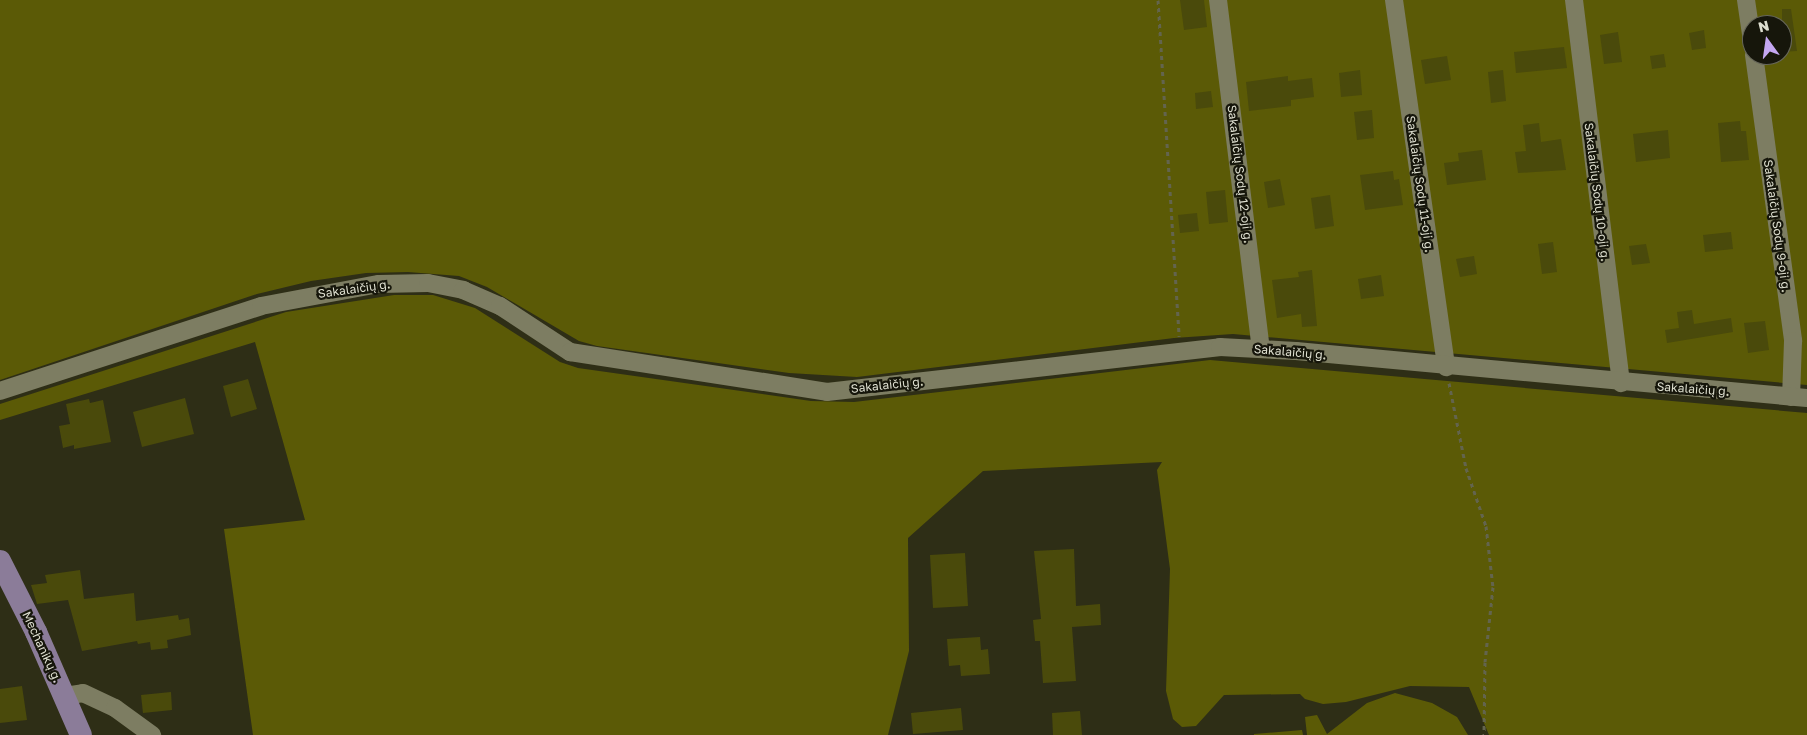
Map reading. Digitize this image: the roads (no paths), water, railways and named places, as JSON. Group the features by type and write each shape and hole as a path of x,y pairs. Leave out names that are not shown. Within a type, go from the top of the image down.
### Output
{"main road":[{"name":"Mechanikų g.","path":"0,561 65,696 81,735"}],"street":[{"name":"Sakalaičių Sodų 12-oji g.","path":"1218,0 1261,348"},
{"name":"Sakalaičių Sodų 11-oji g.","path":"1394,0 1446,367"},
{"name":"Sakalaičių Sodų 10-oji g.","path":"1574,0 1621,383"},
{"path":"1746,0 1748,15"},
{"name":"Sakalaičių Sodų 9-oji g.","path":"1755,65 1799,397"},
{"name":"Sakalaičių g.","path":"0,390 261,306 379,284 428,283 463,290 500,306 570,352 827,392 1180,350 1261,348 1621,383 1799,397"},
{"path":"65,696 83,694 115,708 152,735"}]}
